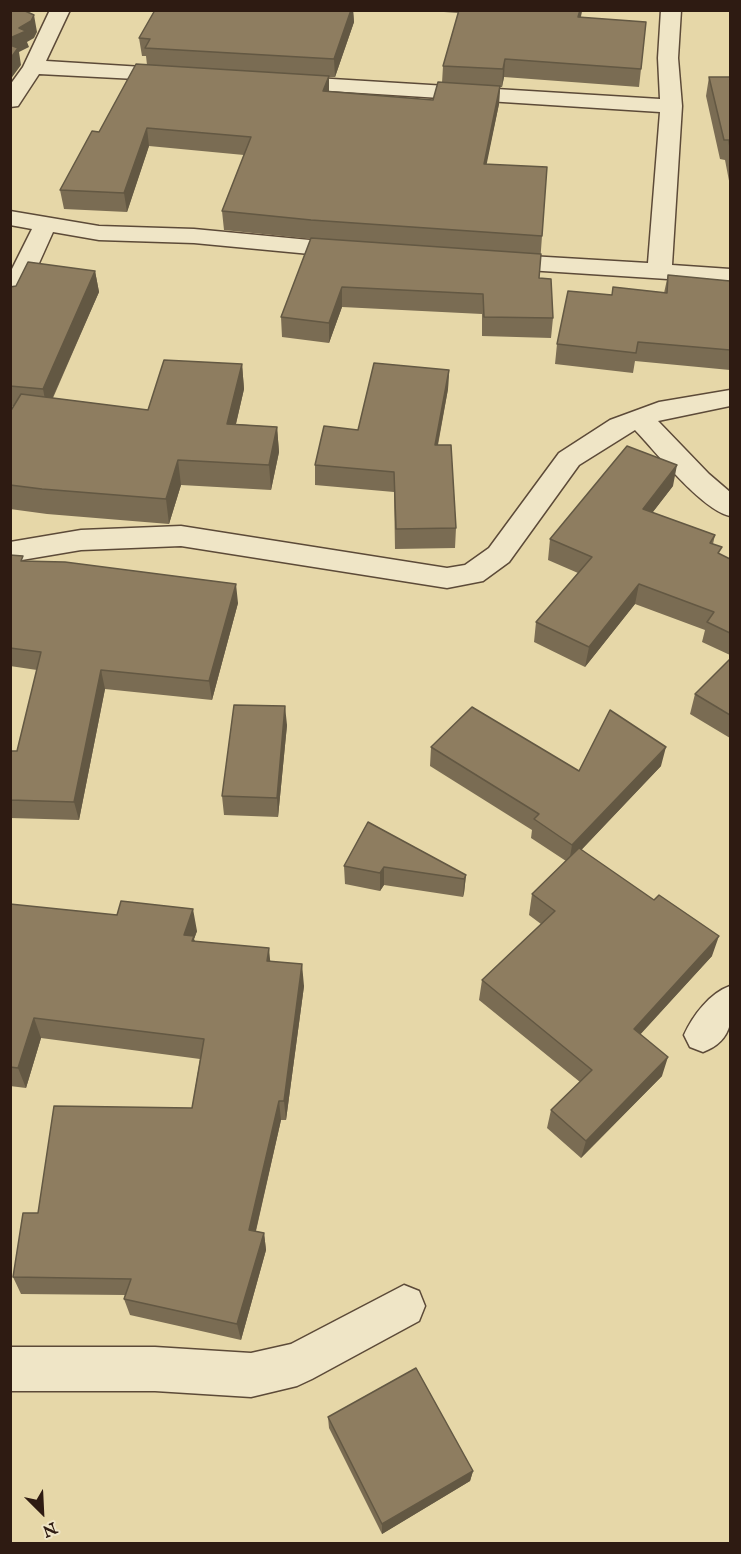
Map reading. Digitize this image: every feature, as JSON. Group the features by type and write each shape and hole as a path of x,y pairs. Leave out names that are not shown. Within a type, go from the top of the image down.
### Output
{"street":[{"path":"10,101 33,67 60,10"},
{"path":"659,273 671,106 668,58 671,10"},
{"path":"33,67 197,76"},
{"path":"267,81 671,106"},
{"path":"10,218 99,232 194,236 378,252"},
{"path":"10,301 45,225"},
{"path":"479,260 730,276"},
{"path":"10,552 81,540 181,536 447,578 472,574 499,555 569,459 620,426 639,418 659,411 730,398"},
{"path":"639,418 699,482 730,507"},
{"path":"703,1035 730,1002"},
{"path":"10,1369 155,1369 251,1375 297,1364 404,1306"}],"building":[{"path":"10,10 23,10 34,15 31,21 19,28 26,31 10,38"},
{"path":"155,10 351,10 334,59 145,48 150,39 139,38"},
{"path":"459,10 580,10 578,17 646,22 641,69 505,59 503,69 443,66"},
{"path":"10,45 18,48 10,59"},
{"path":"136,64 329,76 323,91 433,100 438,82 500,86 484,164 547,167 542,236 311,220 222,211 251,137 147,128 124,193 60,190 92,131 99,132"},
{"path":"709,77 730,77 730,148 729,140 724,140"},
{"path":"311,238 541,254 539,278 551,279 553,318 484,317 483,294 342,287 329,323 281,317"},
{"path":"28,262 95,271 43,389 10,386 10,287 16,286"},
{"path":"668,275 730,281 730,350 638,342 636,353 557,344 568,291 612,295 613,287 667,293"},
{"path":"164,360 242,364 227,424 277,427 269,465 178,460 166,499 10,485 10,412 21,394 148,410"},
{"path":"374,363 449,370 435,445 451,445 456,528 396,529 394,472 315,465 324,426 358,430"},
{"path":"627,446 677,465 643,509 715,535 710,543 722,547 718,553 730,559 730,633 707,622 714,612 639,584 589,647 536,622 592,557 550,539"},
{"path":"10,555 23,556 21,561 65,562 236,584 209,681 101,670 74,802 10,800 10,751 17,751 41,652 10,648"},
{"path":"730,659 730,715 695,694"},
{"path":"234,705 285,706 277,798 222,796"},
{"path":"472,707 579,771 610,710 666,747 572,845 534,819 539,814 431,747"},
{"path":"368,822 466,875 464,879 384,867 380,873 344,866"},
{"path":"579,848 654,900 659,895 719,936 634,1029 668,1057 586,1141 551,1110 592,1070 482,980 555,911 532,894"},
{"path":"121,901 193,909 184,935 194,936 192,941 269,948 267,961 302,964 284,1101 279,1101 249,1230 264,1233 237,1324 124,1299 131,1279 13,1277 23,1213 38,1213 54,1106 192,1108 204,1039 34,1018 18,1068 10,1067 10,904 117,915"},
{"path":"416,1368 473,1471 382,1524 328,1417"}]}
